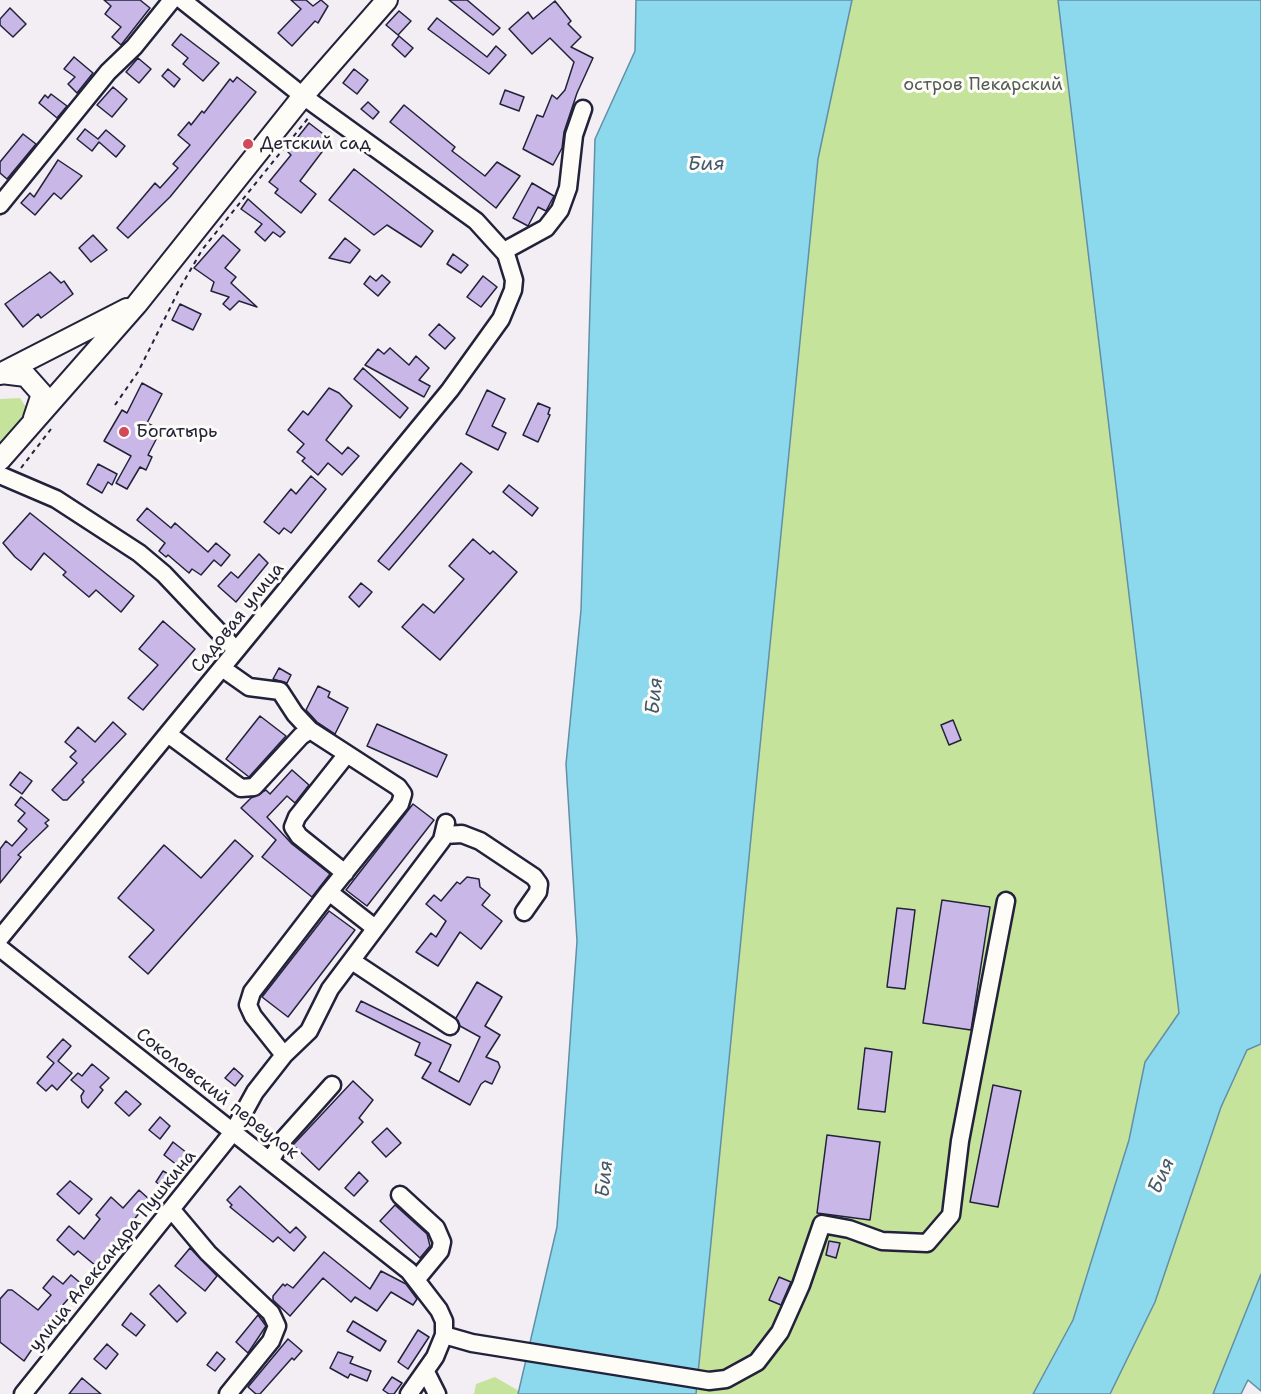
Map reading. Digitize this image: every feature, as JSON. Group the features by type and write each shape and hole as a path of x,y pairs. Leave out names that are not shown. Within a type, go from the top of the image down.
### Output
{"main road":[{"path":"0,460 42,426 137,304 310,101 387,0"},
{"path":"0,373 137,304"},
{"path":"0,373 26,376 42,394 42,426"}],"street":[{"path":"0,205 108,72 134,47 172,0"},
{"path":"182,0 310,101 476,221 504,251 546,228 560,210 568,188 574,135 583,110"},
{"name":"Садовая улица","path":"0,938 450,390 501,319 509,303 514,280 504,251"},
{"path":"5,478 56,499 139,553 164,574 236,650"},
{"path":"222,668 249,687 280,691 295,714 310,730 398,787 403,795 400,804 329,892 249,998 249,1011 284,1055"},
{"path":"168,734 236,787 247,789 261,780 301,736 310,730"},
{"path":"345,873 299,836 292,827 297,817 347,754"},
{"name":"улица Александра Пушкина","path":"23,1394 233,1132 248,1102 284,1055 309,1031 330,989 445,829 480,841 534,876 539,884 538,892 524,912"},
{"path":"329,892 375,928"},
{"path":"409,1394 426,1372 444,1335 472,1343 709,1381 726,1379 757,1362 780,1332 801,1285 822,1224 849,1229 882,1241 927,1243 951,1215 960,1141 1006,901"},
{"name":"Соколовский переулок","path":"0,948 413,1276 439,1310 444,1322 444,1335"},
{"path":"352,961 450,1026"},
{"path":"270,1161 282,1141 332,1084"},
{"path":"400,1195 436,1228 442,1242 440,1251 413,1276"},
{"path":"171,1209 208,1253 271,1313 277,1326 271,1341 228,1394"},
{"path":"426,1372 437,1394"}],"path":[{"path":"115,405 138,372 180,288 202,250 310,101"},
{"path":"5,478 42,426"}],"green space":[{"name":"остров Пекарский","path":"852,0 1058,0 1179,1013 1145,1062 1129,1140 1073,1320 1033,1394 696,1394 818,159"},
{"path":"20,398 28,410 28,424 0,456 0,399"},
{"path":"1261,1044 1261,1274 1238,1338 1213,1394 1110,1394 1155,1302 1221,1107 1247,1050"},
{"path":"495,1377 519,1391 518,1394 474,1394 476,1384"}],"water":[{"name":"Бия","path":"636,0 852,0 818,159 696,1394 518,1394 557,1227 577,941 566,764 581,610 595,139 635,51"},
{"path":"1058,0 1261,0 1261,1044 1247,1050 1221,1107 1155,1302 1110,1394 1033,1394 1073,1320 1129,1140 1145,1062 1179,1013"},
{"path":"1261,1274 1261,1391 1248,1380 1241,1394 1213,1394"}],"building":[{"path":"104,0 140,0 150,8 121,45 112,37 121,27 105,14 111,6"},
{"path":"291,0 306,0 313,6 321,0 328,6 318,23 315,21 292,46 278,33 301,9"},
{"path":"449,0 467,0 500,28 493,35"},
{"path":"555,1 571,21 568,24 581,37 571,47 593,58 577,93 564,132 562,148 553,165 523,149 537,115 543,117 552,95 557,99 565,90 574,62 550,38 532,54 509,29 528,12 533,19"},
{"path":"10,8 26,24 13,37 0,25 0,19"},
{"path":"399,11 411,21 398,35 386,25"},
{"path":"437,18 487,57 496,46 506,55 489,74 428,29"},
{"path":"181,34 219,63 203,81 183,64 188,58 172,45"},
{"path":"399,36 413,48 405,57 392,45"},
{"path":"74,57 93,73 77,93 68,84 75,77 64,69"},
{"path":"138,58 151,69 139,83 126,72"},
{"path":"168,69 180,79 174,87 162,76"},
{"path":"354,69 368,80 357,94 343,83"},
{"path":"237,77 256,92 170,197 128,238 117,228 155,183 160,188 178,168 173,164 190,145 178,135 189,122 191,125 202,111 204,113 230,79 233,82"},
{"path":"113,87 127,99 112,117 97,105"},
{"path":"505,90 524,97 519,111 500,104"},
{"path":"51,94 67,106 57,118 39,103 45,95 48,98"},
{"path":"368,102 379,112 373,119 361,109"},
{"path":"404,105 455,147 452,151 485,176 497,162 520,176 496,208 390,122"},
{"path":"309,123 331,140 300,181 316,194 301,213 275,193 278,189 269,182 291,155 287,151"},
{"path":"85,129 98,139 106,130 125,146 116,157 99,142 92,151 77,139"},
{"path":"23,134 36,144 7,179 0,173 0,162"},
{"path":"58,160 82,176 61,199 54,193 35,215 21,203 30,193 34,197"},
{"path":"354,169 433,231 421,247 387,225 374,235 329,200"},
{"path":"532,183 554,196 546,211 538,207 528,226 513,218"},
{"path":"248,199 285,232 280,237 273,232 265,241 255,232 262,224 241,209"},
{"path":"93,235 107,250 91,262 79,248"},
{"path":"223,235 240,250 225,268 236,277 231,283 257,307 239,301 230,310 223,304 229,297 211,291 214,282 194,268"},
{"path":"345,238 360,250 350,263 329,258"},
{"path":"453,254 468,265 461,273 447,264"},
{"path":"50,272 61,283 64,281 73,294 41,318 38,314 23,327 5,304"},
{"path":"382,275 390,282 378,296 364,284 370,276 376,281"},
{"path":"483,276 497,287 481,307 467,297"},
{"path":"180,304 201,314 193,330 172,320"},
{"path":"439,324 455,338 445,349 429,335"},
{"path":"390,348 409,365 416,356 429,368 419,380 430,386 424,397 365,365 378,349 384,354"},
{"path":"363,368 408,408 400,418 354,379"},
{"path":"142,383 162,394 147,423 161,430 148,455 152,457 146,470 140,467 127,489 116,483 131,456 104,441 122,410 127,413"},
{"path":"329,388 339,393 352,406 326,440 342,454 348,447 359,456 342,475 328,463 318,475 302,461 305,458 297,452 304,444 288,430 303,411 308,415"},
{"path":"487,390 505,399 492,426 506,433 498,450 466,434"},
{"path":"538,403 550,408 548,414 550,415 538,442 523,435"},
{"path":"461,463 472,472 389,570 378,561"},
{"path":"98,464 117,474 112,485 108,482 102,493 87,484"},
{"path":"311,476 326,489 291,533 284,528 279,534 264,522 291,489 296,494"},
{"path":"509,485 538,508 532,516 503,492"},
{"path":"147,508 171,528 175,523 208,552 216,543 230,555 221,566 214,560 201,575 192,569 189,573 168,555 166,557 159,551 165,543 137,520"},
{"path":"30,513 134,596 121,612 96,590 89,597 63,575 66,572 44,553 31,570 15,557 3,543"},
{"path":"473,539 490,554 493,551 517,572 440,660 402,627 423,604 434,613 464,579 449,566"},
{"path":"259,554 268,563 236,602 218,586 231,572 238,578"},
{"path":"361,583 372,592 359,607 349,597"},
{"path":"163,621 195,649 143,710 128,698 158,665 139,649"},
{"path":"279,668 291,675 287,683 273,679"},
{"path":"318,686 330,692 328,697 348,708 335,734 317,722 306,710"},
{"path":"260,716 286,736 249,777 226,759"},
{"path":"953,720 961,740 949,745 941,725"},
{"path":"113,722 126,734 82,780 84,782 67,800 63,800 52,790 77,763 70,757 76,751 65,742 78,727 95,742"},
{"path":"377,724 447,755 437,777 367,746"},
{"path":"292,770 309,785 295,803 287,796 267,817 292,844 330,874 312,897 262,857 276,840 241,808 251,798 266,790 270,794"},
{"path":"20,772 32,781 22,794 10,785"},
{"path":"21,797 49,820 45,823 48,826 18,855 21,857 0,883 0,849 6,841 12,846 27,829 18,821 25,813 15,805"},
{"path":"413,804 434,820 367,906 346,890"},
{"path":"235,840 253,856 148,974 129,957 154,930 118,898 164,845 201,878"},
{"path":"467,877 479,879 480,887 490,895 482,905 502,921 481,949 460,932 438,966 416,952 431,933 436,937 446,921 426,904 434,895 441,901 457,882 460,884"},
{"path":"942,900 990,907 971,1030 923,1023"},
{"path":"897,908 915,910 905,989 887,987"},
{"path":"329,911 355,930 288,1017 262,997"},
{"path":"477,982 502,997 485,1026 500,1035 486,1057 498,1062 500,1067 492,1084 485,1081 481,1084 470,1105 422,1078 431,1063 415,1055 420,1043 356,1011 361,1001 451,1045 439,1071 459,1082 480,1037 460,1026 456,1018"},
{"path":"63,1039 71,1046 58,1061 72,1073 57,1090 52,1085 46,1091 37,1083 54,1063 47,1057"},
{"path":"865,1048 892,1052 885,1112 858,1109"},
{"path":"92,1064 109,1078 100,1087 103,1090 88,1108 82,1102 81,1096 84,1091 71,1080 78,1073 82,1076"},
{"path":"234,1068 243,1076 235,1086 225,1078"},
{"path":"353,1081 373,1100 359,1118 363,1122 319,1170 293,1145"},
{"path":"993,1085 1021,1091 998,1207 970,1202"},
{"path":"126,1091 141,1104 129,1116 115,1103"},
{"path":"160,1117 170,1126 160,1139 149,1130"},
{"path":"387,1128 401,1143 386,1157 372,1142"},
{"path":"827,1135 880,1142 870,1220 817,1213"},
{"path":"173,1142 187,1153 177,1165 164,1155"},
{"path":"163,1171 172,1176 164,1188 156,1182"},
{"path":"359,1172 368,1181 354,1196 345,1188"},
{"path":"70,1181 92,1199 79,1214 57,1194"},
{"path":"240,1186 290,1233 296,1227 306,1237 294,1251 278,1237 273,1242 230,1207 232,1205 227,1200"},
{"path":"139,1190 150,1200 96,1266 78,1251 74,1255 57,1240 69,1226 84,1239 100,1219 96,1215 111,1197 123,1208"},
{"path":"395,1205 427,1234 430,1246 420,1258 380,1221"},
{"path":"829,1241 840,1243 836,1258 826,1255"},
{"path":"190,1248 217,1276 205,1291 175,1266"},
{"path":"324,1252 370,1289 381,1271 406,1284 417,1299 413,1305 391,1292 377,1311 355,1297 351,1302 323,1278 290,1316 273,1300 273,1296 283,1284 293,1288"},
{"path":"71,1275 84,1286 78,1294 75,1291 43,1328 45,1330 24,1361 0,1342 0,1299 8,1290 12,1290 38,1310 51,1295 43,1288 53,1276 63,1284"},
{"path":"779,1277 791,1282 781,1305 769,1300"},
{"path":"159,1285 186,1313 177,1322 150,1294"},
{"path":"131,1313 145,1325 136,1336 122,1325"},
{"path":"258,1315 266,1326 248,1353 236,1342"},
{"path":"353,1321 386,1341 380,1351 347,1331"},
{"path":"418,1330 429,1337 408,1369 398,1362"},
{"path":"288,1339 302,1351 294,1360 292,1358 260,1394 256,1394 248,1387"},
{"path":"107,1344 118,1354 106,1369 94,1359"},
{"path":"217,1352 225,1359 215,1371 207,1365"},
{"path":"338,1352 353,1357 350,1363 371,1371 367,1381 350,1374 348,1378 330,1368"},
{"path":"392,1377 402,1383 394,1394 389,1394 383,1390"},
{"path":"82,1378 101,1394 69,1394"}],"place":[{"name":"Детский сад","path":"248,144"},
{"name":"Богатырь","path":"124,432"}]}
